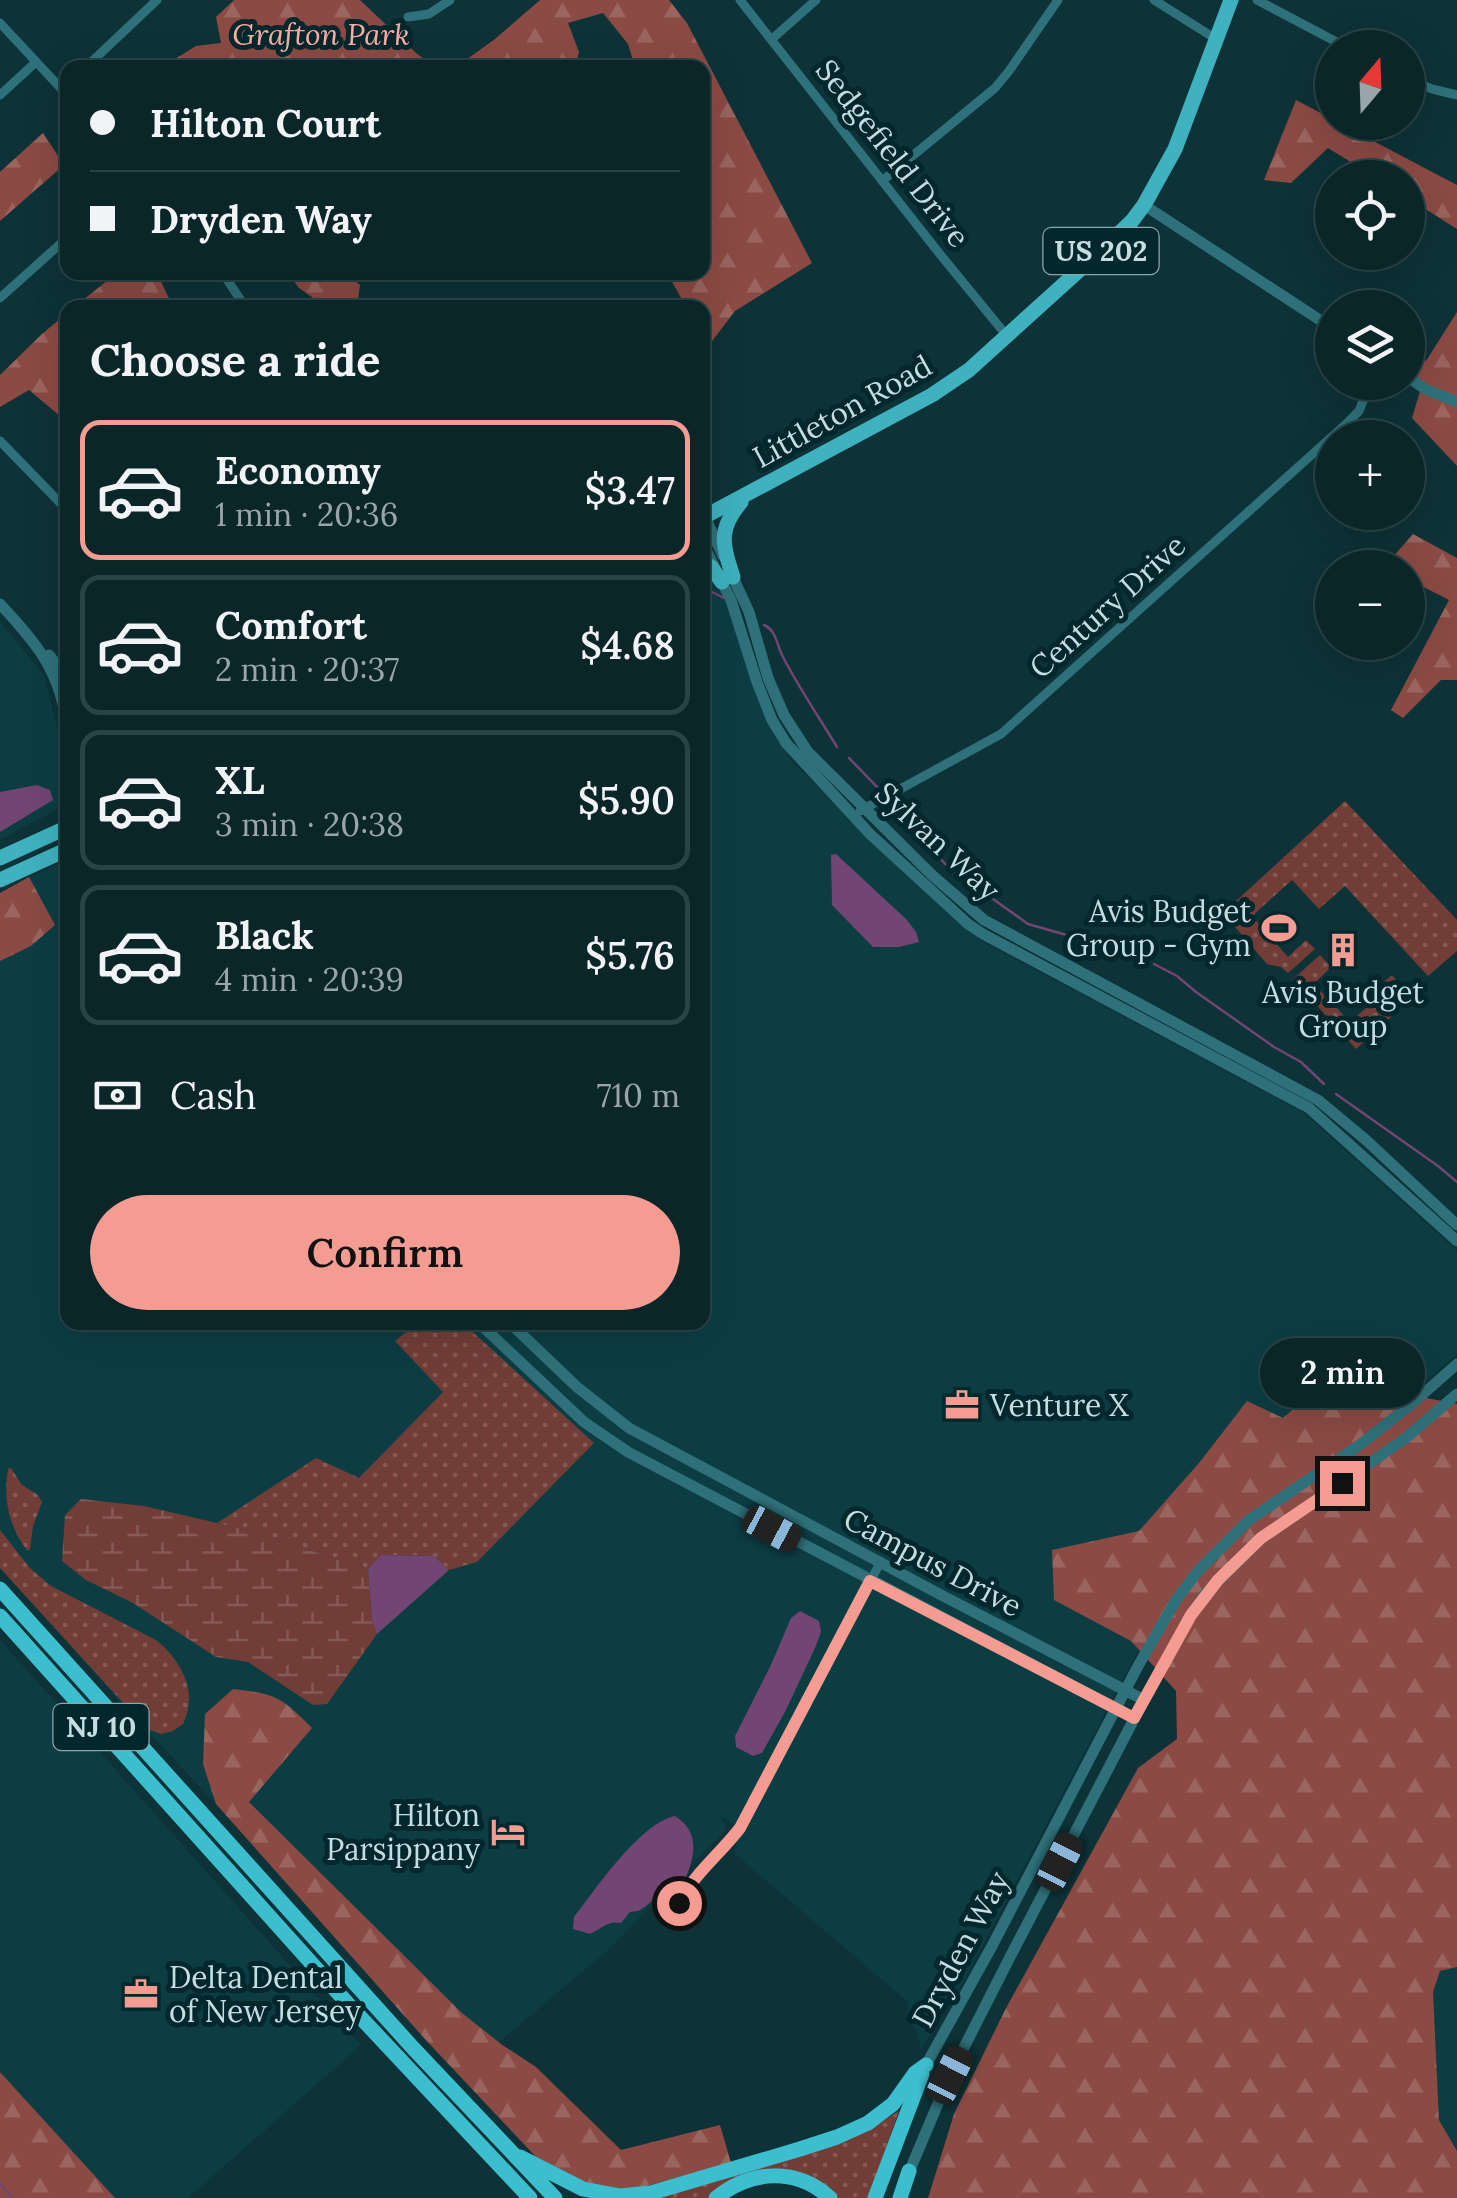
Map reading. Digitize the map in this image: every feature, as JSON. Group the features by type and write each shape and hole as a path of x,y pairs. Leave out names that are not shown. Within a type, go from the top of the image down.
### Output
{"highway":[{"name":"NJ 10","path":"0,1589 400,2034 556,2198"},
{"name":"NJ 10","path":"0,1616 349,2006 530,2198"},
{"path":"512,2153 583,2189 620,2196 651,2193 800,2149 868,2123 892,2104 926,2065"},
{"path":"875,2198 926,2065"},
{"path":"898,2198 910,2171"},
{"path":"716,2198 740,2182 771,2175 797,2178 830,2198"}],"main road":[{"name":"Littleton Road","path":"710,515 915,406 969,370 1132,221 1175,150 1231,0"},
{"path":"728,580 724,530 747,496"},
{"path":"710,567 728,580"},
{"path":"0,858 60,831"},
{"path":"0,880 60,854"}],"street":[{"path":"93,60 157,0"},
{"path":"408,17 429,14 450,0"},
{"name":"Sedgefield Drive","path":"740,0 1008,336"},
{"path":"772,39 816,0"},
{"path":"882,181 995,88 1058,0"},
{"path":"1154,0 1216,39"},
{"path":"1257,0 1315,31"},
{"path":"0,22 60,85"},
{"path":"0,96 36,62"},
{"path":"1425,86 1457,95"},
{"path":"1144,204 1315,317"},
{"path":"0,298 60,244"},
{"path":"1425,388 1457,402"},
{"name":"Century Drive","path":"859,812 984,746 1012,726 1346,424 1363,400"},
{"path":"0,441 60,503"},
{"name":"Sylvan Way","path":"710,534 772,720 798,757 859,812 925,884 983,934 1309,1108 1455,1232"},
{"name":"Sylvan Way","path":"710,554 728,580"},
{"path":"0,604 60,668"},
{"path":"28,635 53,672 60,692"},
{"name":"Campus Drive","path":"486,1330 584,1422 608,1439 670,1476 1134,1718"},
{"name":"Campus Drive","path":"517,1330 577,1387 629,1428 1144,1700"},
{"name":"Dryden Way","path":"926,2065 1176,1600 1220,1546 1272,1502 1360,1444 1457,1364"},
{"name":"Dryden Way","path":"910,2171 950,2075 1191,1615 1240,1557 1280,1524 1407,1437 1457,1394"},
{"path":"679,1903 689,1883 740,1828 880,1563"}],"shaded area":[{"path":"710,573 732,614 758,698 792,762 954,919 985,943 1303,1112 1457,1251 1457,1354 1162,1605 962,1985 946,2004 921,2051 909,2018 908,2002 734,1853 740,1828 722,1817 726,1830 608,1950 459,2076 0,1568 0,893 60,863 60,1330 710,1330"},
{"path":"0,622 44,675 60,738 60,808 0,840"},
{"path":"37,785 50,790 53,800 0,832 0,792"},
{"path":"836,854 907,920 919,942 873,947 832,905 831,855"},
{"path":"381,1555 434,1556 449,1570 377,1634 372,1621 368,1569"},
{"path":"800,1611 819,1621 821,1632 786,1710 762,1753 753,1756 736,1747 735,1736 791,1618"},
{"path":"0,1640 361,2045 188,2198 115,2198 0,2072"},
{"path":"675,1816 692,1836 692,1860 686,1877 678,1876 621,1923 608,1924 590,1934 573,1929 574,1917 633,1844 662,1821"},
{"path":"1457,1967 1457,2151 1439,2120 1433,1992 1440,1971"}],"green space":[{"name":"Grafton Park","path":"234,0 360,0 426,60 173,60 196,46 221,43 216,17"},
{"path":"540,0 669,0 687,23 706,60 633,60 628,44 603,13 568,23 579,52 577,60 466,60"},
{"path":"710,67 812,263 735,311 710,344 710,300 682,300 671,280 710,280"},
{"path":"1296,100 1315,110 1315,140 1371,140 1409,160 1347,160 1328,148 1291,183 1264,180"},
{"path":"43,133 60,159 60,168 0,221 0,172"},
{"path":"1425,168 1457,185 1457,229 1425,209"},
{"path":"108,280 160,280 170,300 83,300"},
{"path":"293,280 354,280 360,285 358,300 316,300"},
{"path":"1457,312 1457,466 1425,432 1425,420 1412,418 1417,400 1425,400 1426,361"},
{"path":"60,319 60,416 29,390 0,407 0,375"},
{"path":"1413,534 1457,558 1457,680 1441,680 1403,718 1391,710 1417,660 1425,660 1425,646 1449,600 1425,588 1425,550 1399,550"},
{"path":"1345,801 1457,920 1457,951 1428,976 1345,886 1319,909 1292,880 1252,916 1288,957 1306,940 1315,949 1288,973 1267,964 1223,913"},
{"path":"29,877 55,925 31,946 0,961 0,893"},
{"path":"1320,955 1331,967 1314,984 1350,1022 1388,989 1383,983 1392,975 1412,998 1356,1049 1293,979"},
{"path":"408,1330 471,1330 594,1443 477,1562 449,1570 434,1556 381,1555 368,1569 217,1523 316,1458 359,1478 443,1392 395,1341"},
{"path":"1363,1349 1406,1394 1457,1404 1457,1967 1440,1971 1433,1992 1439,2120 1457,2151 1457,2198 928,2198 954,2114 1005,2010 1138,1768 1177,1739 1176,1691 1131,1641 1054,1600 1052,1550 1139,1531 1247,1401 1283,1418"},
{"path":"11,1468 22,1485 42,1502 28,1551 9,1512 7,1480"},
{"path":"81,1499 144,1506 247,1530 368,1569 372,1621 377,1634 327,1704 313,1705 248,1662 216,1657 133,1603 86,1580 62,1561 65,1515"},
{"path":"0,1530 30,1568 51,1586 165,1648 180,1667 188,1689 183,1724 161,1734 147,1729 0,1568"},
{"path":"233,1689 277,1699 312,1728 249,1802 462,2013 536,2067 621,2150 720,2125 731,2163 632,2190 597,2188 536,2157 424,2038 216,1804 203,1764 205,1714"},
{"path":"0,2072 115,2198 0,2198"},
{"path":"899,2111 868,2198 836,2198 819,2182 727,2183 708,2198 649,2198 868,2130"}],"waterway":[{"path":"710,591 724,598"},
{"path":"764,625 774,634 789,669 837,747"},
{"path":"849,758 881,791"},
{"path":"891,803 947,866 1028,924 1140,956"},
{"path":"1154,964 1301,1062 1324,1084"},
{"path":"1336,1094 1457,1182"},
{"path":"0,2183 12,2198"}],"place":[{"name":"Avis Budget Group - Gym","path":"1279,928"},
{"name":"Avis Budget Group","path":"1343,950"},
{"name":"Venture X","path":"962,1405"},
{"name":"Hilton Parsippany","path":"508,1832"},
{"name":"Delta Dental of New Jersey","path":"141,1994"}],"route":[{"path":"679,1903 689,1883 740,1828 870,1581 1134,1718 1191,1615 1218,1580 1261,1538 1342,1483"}]}
